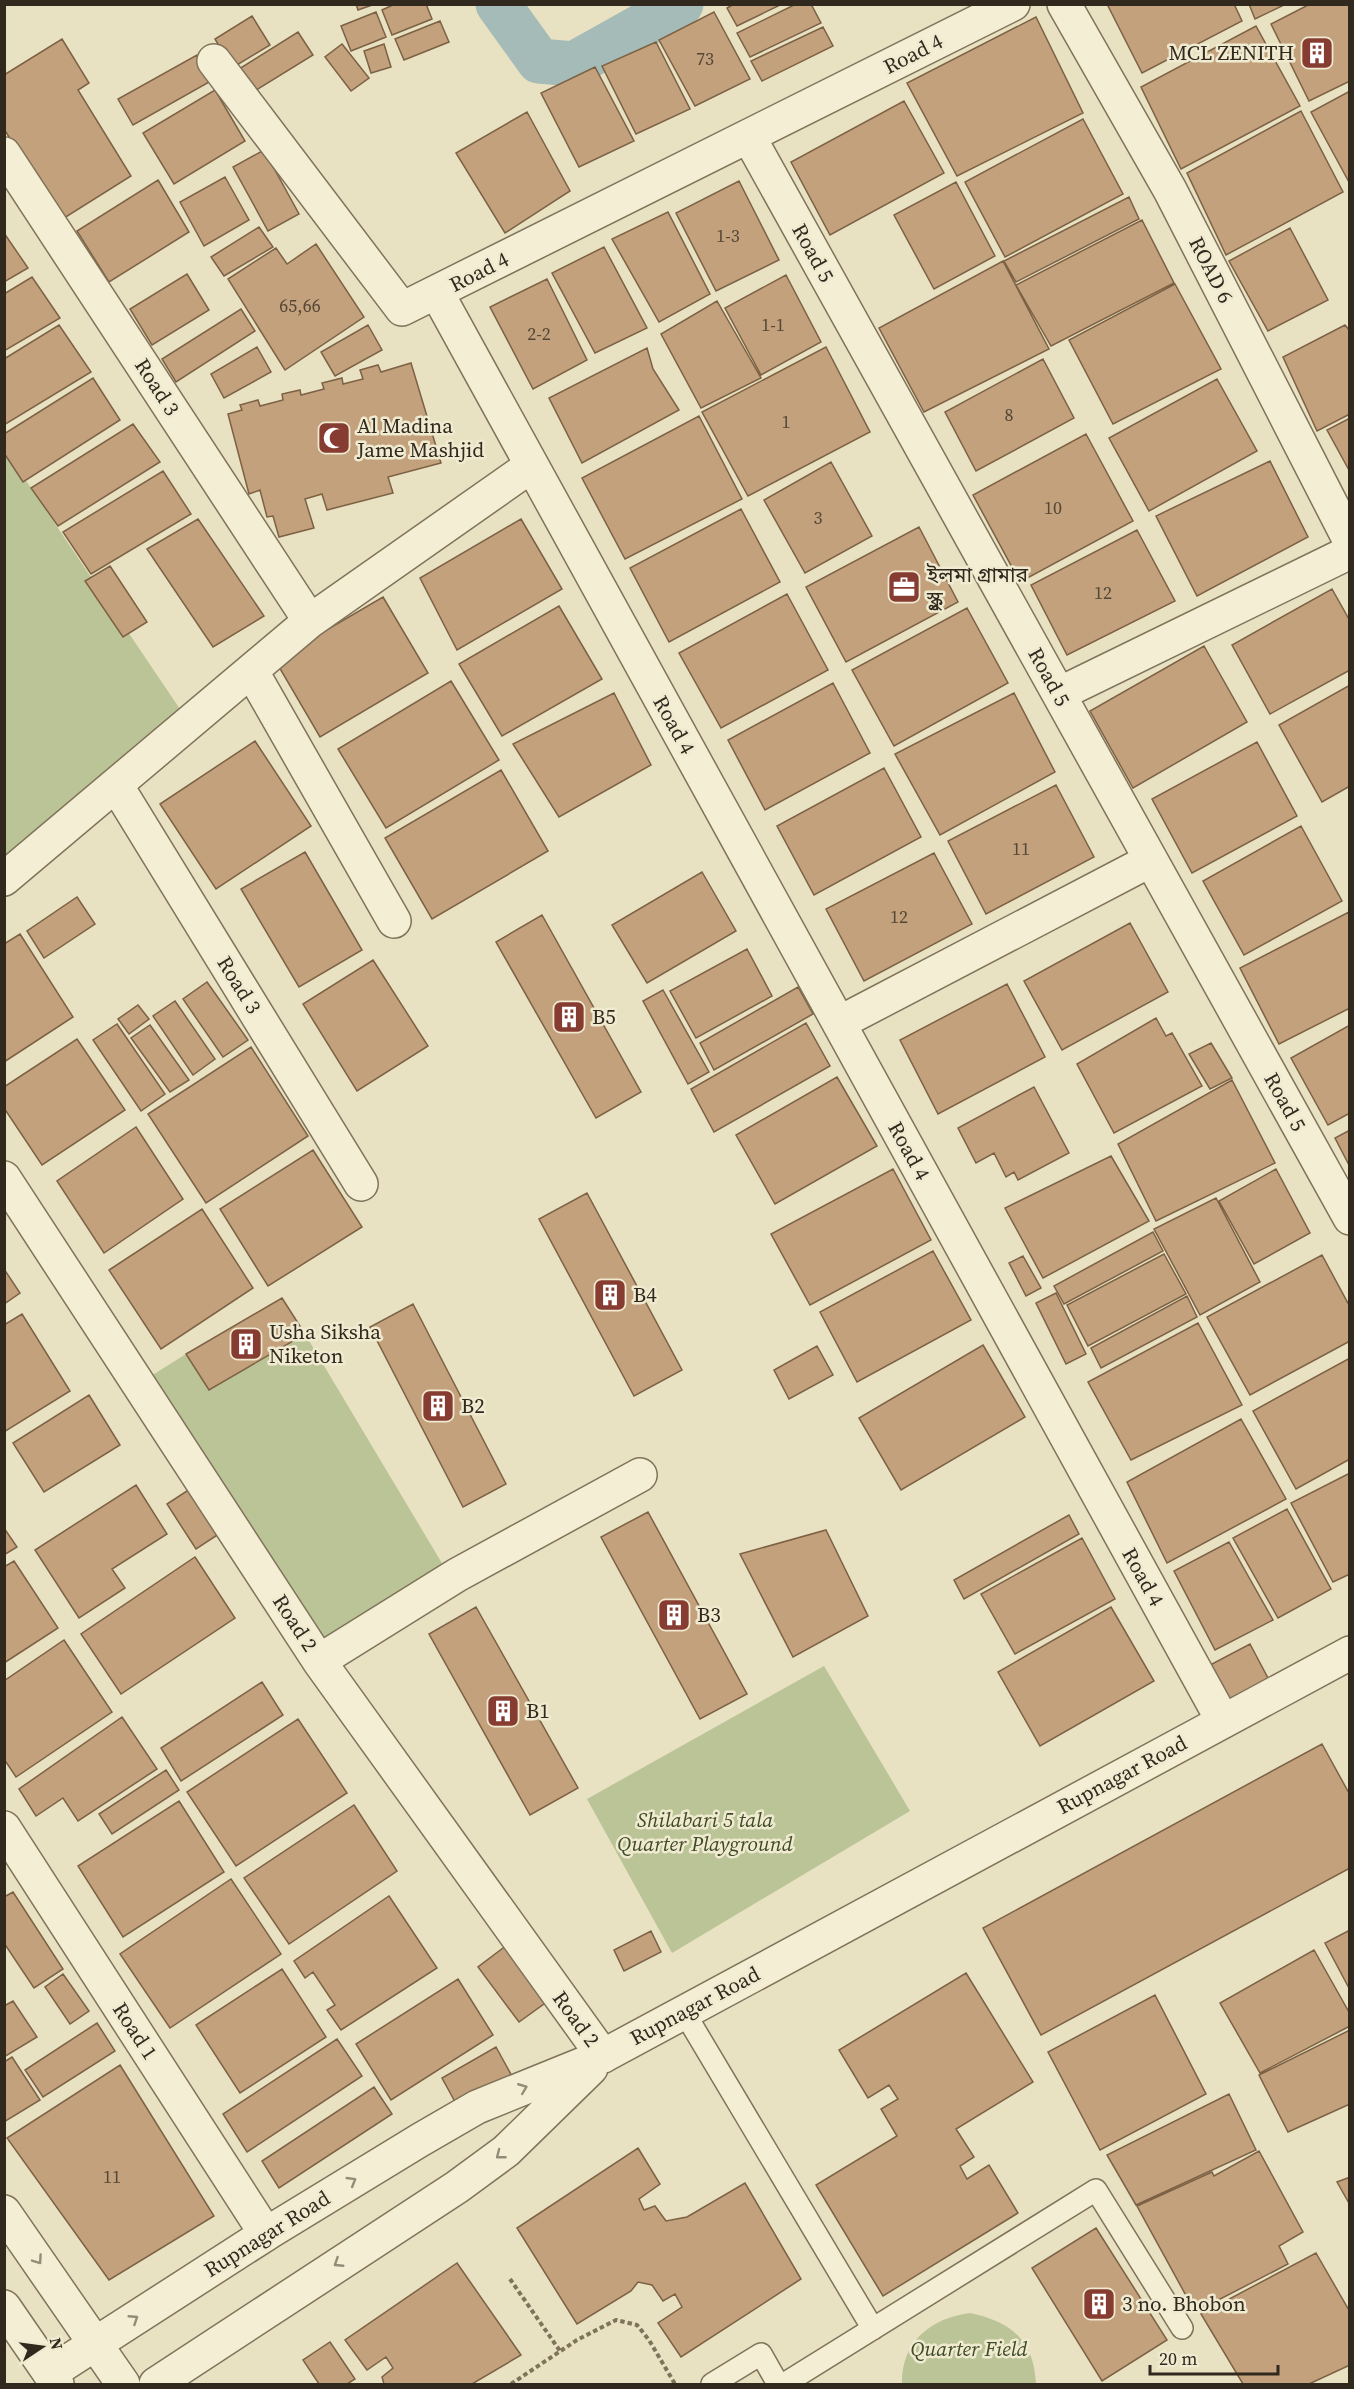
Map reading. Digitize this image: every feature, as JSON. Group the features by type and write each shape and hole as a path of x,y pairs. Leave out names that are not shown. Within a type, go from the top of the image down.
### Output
{"street":[{"name":"Road 4","path":"1012,4 436,293 1223,1721"},
{"name":"ROAD 6","path":"1064,4 1170,190 1350,541"},
{"path":"214,61 402,309 436,293"},
{"name":"Road 5","path":"749,137 1350,1218"},
{"name":"Road 3","path":"4,154 310,621"},
{"path":"4,879 310,621 531,466"},
{"path":"1059,694 1350,552"},
{"path":"252,672 394,921"},
{"name":"Road 3","path":"116,785 361,1184"},
{"path":"839,1023 1151,860"},
{"name":"Road 2","path":"4,1178 319,1661 603,2056"},
{"path":"319,1661 458,1575 640,1475"},
{"name":"Rupnagar Road","path":"53,2379 95,2344 266,2234 477,2107 603,2056 1223,1721 1346,1662"},
{"name":"Road 1","path":"4,1828 266,2234"},
{"path":"156,2385 457,2187 506,2151 603,2056"},
{"path":"4,2212 123,2385"},
{"path":"4,2307 53,2379"}],"lane":[{"path":"684,2012 873,2329"},
{"path":"784,2385 1096,2190 1182,2328"},
{"path":"712,2385 760,2354 778,2385"}],"path":[{"path":"510,2279 560,2351"},
{"path":"511,2385 560,2351 616,2320 637,2325 649,2340 675,2385"}],"green space":[{"path":"4,448 190,724 4,879"},
{"path":"305,1334 446,1570 323,1651 151,1376 186,1354 210,1390"},
{"name":"Shilabari 5 tala Quarter Playground","path":"824,1666 910,1811 672,1953 587,1799"},
{"name":"Quarter Field","path":"970,2313 998,2322 1018,2336 1031,2356 1036,2384 902,2384 907,2356 921,2335 943,2320"}],"building":[{"path":"356,4 375,4 358,10"},
{"path":"395,4 426,4 432,19 392,35 382,10"},
{"path":"734,4 782,4 737,26 727,8"},
{"path":"796,4 811,4 821,23 750,57 737,33"},
{"path":"1107,4 1234,4 1242,21 1142,73"},
{"path":"1249,4 1286,4 1255,19"},
{"name":"MCL ZENITH","path":"1310,4 1350,4 1350,81 1309,101 1271,24"},
{"path":"376,12 386,37 351,51 341,26"},
{"path":"714,12 750,79 695,106 659,40"},
{"path":"252,16 270,45 232,68 215,39"},
{"path":"1036,17 1083,113 957,176 907,83"},
{"path":"440,21 449,42 404,60 395,39"},
{"path":"1256,26 1300,106 1181,169 1141,87"},
{"path":"823,27 833,46 762,81 751,61"},
{"path":"298,32 313,55 253,92 239,69"},
{"path":"62,39 89,83 78,90 131,176 61,220 4,129 4,75"},
{"path":"656,42 690,109 636,134 602,66"},
{"path":"342,44 369,78 351,91 325,57"},
{"path":"384,44 391,67 371,73 364,51"},
{"path":"197,55 211,81 133,125 118,99"},
{"path":"595,67 634,141 579,167 541,93"},
{"path":"215,90 245,141 174,184 143,133"},
{"path":"1350,91 1350,184 1311,112"},
{"path":"904,101 944,173 830,235 791,162"},
{"path":"1301,111 1343,192 1226,255 1187,173"},
{"path":"527,112 570,191 505,233 456,153"},
{"path":"1083,119 1123,194 1005,257 965,182"},
{"path":"264,150 299,214 268,231 233,167"},
{"path":"225,177 249,220 204,246 180,202"},
{"path":"158,180 189,232 109,282 77,231"},
{"path":"739,181 779,260 716,291 676,213"},
{"path":"956,182 995,256 934,289 894,215"},
{"path":"1129,197 1139,219 1016,282 1004,261"},
{"path":"668,212 710,294 659,322 612,239"},
{"path":"1142,220 1174,283 1051,346 1016,285"},
{"path":"259,227 273,247 224,276 211,257"},
{"path":"1290,228 1328,300 1268,331 1229,261"},
{"path":"4,233 28,268 4,282"},
{"path":"316,244 364,317 285,370 228,279 276,248 287,264"},
{"path":"604,247 647,328 595,353 552,273"},
{"path":"1003,261 1049,349 924,412 879,328"},
{"path":"187,274 209,310 152,345 130,309"},
{"path":"786,275 821,342 761,375 725,308"},
{"path":"32,277 60,318 4,351 4,294"},
{"path":"547,279 587,360 533,389 490,307"},
{"path":"1175,284 1221,369 1113,424 1069,340"},
{"path":"717,301 761,378 701,408 661,334"},
{"path":"241,309 255,331 176,382 162,359"},
{"path":"59,325 91,372 4,425 4,359"},
{"path":"368,325 382,350 335,376 321,352"},
{"path":"1345,325 1350,331 1350,414 1317,431 1283,357"},
{"path":"257,347 271,372 224,398 211,374"},
{"path":"826,347 870,432 748,496 702,412"},
{"path":"647,348 653,369 679,410 582,463 549,398"},
{"path":"1043,359 1074,418 976,471 945,412"},
{"name":"Al Madina Jame Mashjid","path":"411,363 441,463 388,477 393,493 327,510 322,494 305,499 314,528 279,537 273,516 267,517 260,490 249,494 228,414 242,410 240,405 258,400 260,406 283,400 282,394 300,390 301,395 324,389 322,383 342,378 343,384 363,379 360,370 378,365 381,372"},
{"path":"93,378 120,420 23,482 4,453 4,434"},
{"path":"1217,379 1257,451 1149,511 1109,438"},
{"path":"699,416 742,499 625,559 582,478"},
{"path":"1350,418 1350,472 1327,430"},
{"path":"133,424 160,462 58,526 31,488"},
{"path":"1086,434 1133,521 1020,582 973,495"},
{"path":"1270,461 1308,537 1197,596 1156,516"},
{"path":"831,462 872,536 805,573 764,500"},
{"path":"163,471 191,514 91,574 63,532"},
{"path":"741,509 780,582 669,642 630,568"},
{"path":"198,519 264,616 213,647 147,549"},
{"path":"521,519 562,589 457,650 420,578"},
{"path":"919,527 958,602 846,662 806,587"},
{"path":"1137,530 1175,601 1067,655 1031,585"},
{"path":"110,566 147,622 123,637 85,581"},
{"path":"1332,589 1350,621 1350,670 1270,714 1232,645"},
{"path":"787,594 828,670 721,728 679,653"},
{"path":"383,597 428,673 320,737 275,660"},
{"path":"559,606 602,679 502,736 459,664"},
{"path":"967,608 1008,683 894,746 852,670"},
{"path":"1204,646 1247,722 1133,788 1090,711"},
{"path":"451,681 499,760 386,828 338,749"},
{"path":"833,683 870,753 765,810 728,740"},
{"path":"1350,685 1350,786 1322,802 1279,725"},
{"path":"614,693 651,765 559,817 513,744"},
{"path":"1014,693 1055,772 940,835 895,754"},
{"path":"255,741 311,826 216,889 160,804"},
{"path":"1257,742 1297,816 1192,873 1152,799"},
{"path":"884,768 921,837 814,895 777,826"},
{"path":"501,770 548,851 432,919 385,838"},
{"path":"1056,785 1094,857 986,914 948,841"},
{"path":"1301,826 1342,901 1244,955 1203,881"},
{"path":"305,852 362,950 299,987 241,889"},
{"path":"934,853 972,924 864,981 826,909"},
{"path":"702,872 736,931 647,983 612,925"},
{"path":"77,897 95,924 44,958 27,931"},
{"path":"1349,912 1350,1008 1279,1044 1240,968"},
{"name":"B5","path":"542,915 641,1092 596,1118 496,942"},
{"path":"1130,923 1168,992 1062,1050 1024,981"},
{"path":"20,934 73,1017 4,1062 4,944"},
{"path":"747,949 772,996 696,1038 670,991"},
{"path":"373,960 428,1046 357,1091 303,1004"},
{"path":"207,982 248,1040 223,1057 183,999"},
{"path":"1007,984 1045,1057 938,1114 900,1040"},
{"path":"798,987 813,1014 714,1070 700,1043"},
{"path":"663,990 709,1072 688,1084 643,1001"},
{"path":"175,1001 215,1059 193,1075 153,1016"},
{"path":"138,1005 149,1019 129,1034 118,1019"},
{"path":"1156,1018 1166,1036 1172,1033 1202,1086 1114,1133 1077,1064"},
{"path":"806,1023 830,1066 714,1132 691,1089"},
{"path":"117,1024 165,1094 141,1111 93,1040"},
{"path":"150,1025 189,1080 170,1092 131,1038"},
{"path":"1350,1025 1350,1113 1328,1125 1291,1058"},
{"path":"77,1039 125,1110 42,1165 4,1108 4,1087"},
{"path":"1211,1043 1232,1078 1210,1089 1189,1054"},
{"path":"251,1047 308,1136 206,1203 148,1114"},
{"path":"837,1077 877,1146 775,1204 736,1135"},
{"path":"1232,1080 1275,1163 1156,1221 1118,1144"},
{"path":"1034,1087 1069,1153 1018,1180 1014,1172 1006,1177 994,1153 976,1163 958,1128"},
{"path":"136,1127 183,1199 104,1253 57,1181"},
{"path":"1350,1130 1350,1167 1335,1138"},
{"path":"313,1150 362,1227 268,1286 220,1209"},
{"path":"1111,1156 1149,1221 1043,1278 1005,1208"},
{"path":"893,1169 931,1240 810,1305 771,1234"},
{"path":"1276,1169 1310,1233 1254,1264 1219,1201"},
{"name":"B4","path":"587,1193 682,1370 634,1396 539,1219"},
{"path":"1216,1198 1260,1282 1200,1315 1154,1229"},
{"path":"202,1209 253,1288 161,1349 109,1270"},
{"path":"1153,1232 1163,1251 1064,1304 1054,1286"},
{"path":"933,1251 971,1320 857,1382 820,1312"},
{"path":"1164,1254 1186,1294 1088,1346 1067,1305"},
{"path":"1322,1255 1350,1307 1350,1341 1250,1395 1207,1317"},
{"path":"1023,1256 1041,1288 1026,1296 1009,1263"},
{"path":"4,1269 20,1293 4,1304"},
{"path":"1056,1293 1086,1354 1066,1364 1036,1303"},
{"path":"1187,1296 1197,1317 1101,1368 1091,1348"},
{"name":"Usha Siksha Niketon","path":"282,1298 305,1334 209,1390 186,1354"},
{"name":"B2","path":"413,1304 506,1484 463,1507 370,1327"},
{"path":"22,1314 70,1391 4,1432 4,1325"},
{"path":"1198,1323 1242,1405 1131,1460 1088,1382"},
{"path":"983,1345 1025,1417 901,1490 859,1418"},
{"path":"817,1346 833,1375 789,1399 774,1370"},
{"path":"1350,1358 1350,1459 1296,1489 1253,1411"},
{"path":"89,1395 120,1445 44,1492 13,1443"},
{"path":"1241,1419 1286,1499 1167,1563 1127,1482"},
{"path":"1350,1473 1350,1574 1333,1582 1291,1503"},
{"path":"136,1485 167,1534 112,1569 125,1588 79,1618 35,1550"},
{"path":"196,1485 225,1530 196,1549 167,1504"},
{"path":"1287,1509 1331,1589 1278,1618 1233,1538"},
{"name":"B3","path":"648,1512 747,1694 700,1719 601,1537"},
{"path":"1069,1515 1079,1534 964,1599 954,1580"},
{"path":"4,1528 17,1547 4,1555"},
{"path":"826,1530 868,1616 793,1657 740,1554"},
{"path":"1082,1538 1115,1599 1015,1654 981,1594"},
{"path":"1229,1542 1273,1620 1215,1650 1174,1571"},
{"path":"195,1557 235,1618 121,1694 81,1634"},
{"path":"14,1561 58,1628 4,1663 4,1567"},
{"name":"B1","path":"476,1607 578,1788 530,1815 429,1634"},
{"path":"1111,1607 1154,1681 1040,1746 998,1672"},
{"path":"64,1640 112,1712 16,1777 4,1759 4,1681"},
{"path":"1250,1644 1269,1680 1229,1701 1210,1665"},
{"path":"262,1682 283,1715 181,1781 161,1748"},
{"path":"122,1717 157,1769 78,1821 63,1798 36,1816 19,1789"},
{"path":"298,1719 347,1793 236,1866 187,1792"},
{"path":"1322,1744 1350,1795 1350,1868 1041,2035 983,1928"},
{"path":"166,1770 179,1790 112,1834 99,1814"},
{"path":"179,1801 224,1872 123,1937 78,1866"},
{"path":"354,1805 397,1871 289,1944 244,1878"},
{"path":"231,1879 281,1954 170,2028 120,1954"},
{"path":"13,1892 63,1969 34,1988 4,1943 4,1897"},
{"path":"389,1896 437,1968 341,2030 327,2010 335,2005 313,1972 305,1978 294,1961"},
{"path":"1350,1930 1350,1990 1325,1943"},
{"path":"651,1931 661,1952 624,1971 614,1950"},
{"path":"507,1945 548,2001 519,2022 478,1967"},
{"path":"1314,1950 1350,2014 1350,2026 1260,2073 1220,2003"},
{"path":"282,1969 326,2037 240,2093 196,2025"},
{"path":"966,1973 1033,2082 956,2129 974,2157 960,2166 967,2179 989,2165 1018,2213 883,2296 816,2185 897,2136 881,2109 898,2099 889,2085 868,2098 839,2050"},
{"path":"63,1974 89,2011 70,2024 45,1987"},
{"path":"458,1979 493,2035 391,2100 356,2044"},
{"path":"1155,1995 1206,2094 1100,2150 1048,2052"},
{"path":"13,2001 37,2037 4,2057 4,2006"},
{"path":"97,2023 115,2051 43,2097 25,2070"},
{"path":"1350,2030 1350,2104 1288,2132 1259,2075"},
{"path":"337,2039 362,2076 247,2152 223,2114"},
{"path":"496,2047 513,2078 459,2109 442,2078"},
{"path":"12,2057 40,2100 4,2122 4,2062"},
{"path":"120,2065 214,2216 109,2280 7,2138"},
{"path":"374,2087 392,2114 279,2188 262,2161"},
{"path":"1229,2094 1256,2150 1136,2205 1107,2155"},
{"path":"638,2148 660,2184 639,2199 644,2210 655,2206 666,2221 687,2217 745,2183 801,2279 681,2357 658,2323 682,2307 675,2294 663,2301 652,2285 638,2282 631,2291 577,2324 517,2228"},
{"path":"1259,2151 1303,2232 1279,2246 1288,2264 1195,2312 1137,2206 1212,2172 1214,2176"},
{"path":"1350,2177 1350,2205 1337,2182"},
{"name":"3 no. Bhobon","path":"1096,2228 1167,2340 1102,2381 1032,2268"},
{"path":"1316,2253 1350,2312 1350,2365 1309,2384 1243,2384 1201,2314"},
{"path":"457,2263 521,2355 472,2384 384,2384 382,2377 393,2368 386,2357 367,2370 345,2340"},
{"path":"330,2342 355,2379 347,2384 319,2384 303,2360"}],"waterway":[{"path":"498,4 539,61 574,64 681,4"}],"place":[{"name":"MCL ZENITH","path":"1317,53"},
{"name":"Al Madina Jame Mashjid","path":"334,438"},
{"name":"ইলমা গ্রামার স্কুল","path":"904,587"},
{"name":"B5","path":"569,1017"},
{"name":"B4","path":"610,1295"},
{"name":"Usha Siksha Niketon","path":"246,1344"},
{"name":"B2","path":"438,1406"},
{"name":"B3","path":"674,1615"},
{"name":"B1","path":"503,1711"},
{"name":"3 no. Bhobon","path":"1099,2304"}]}
